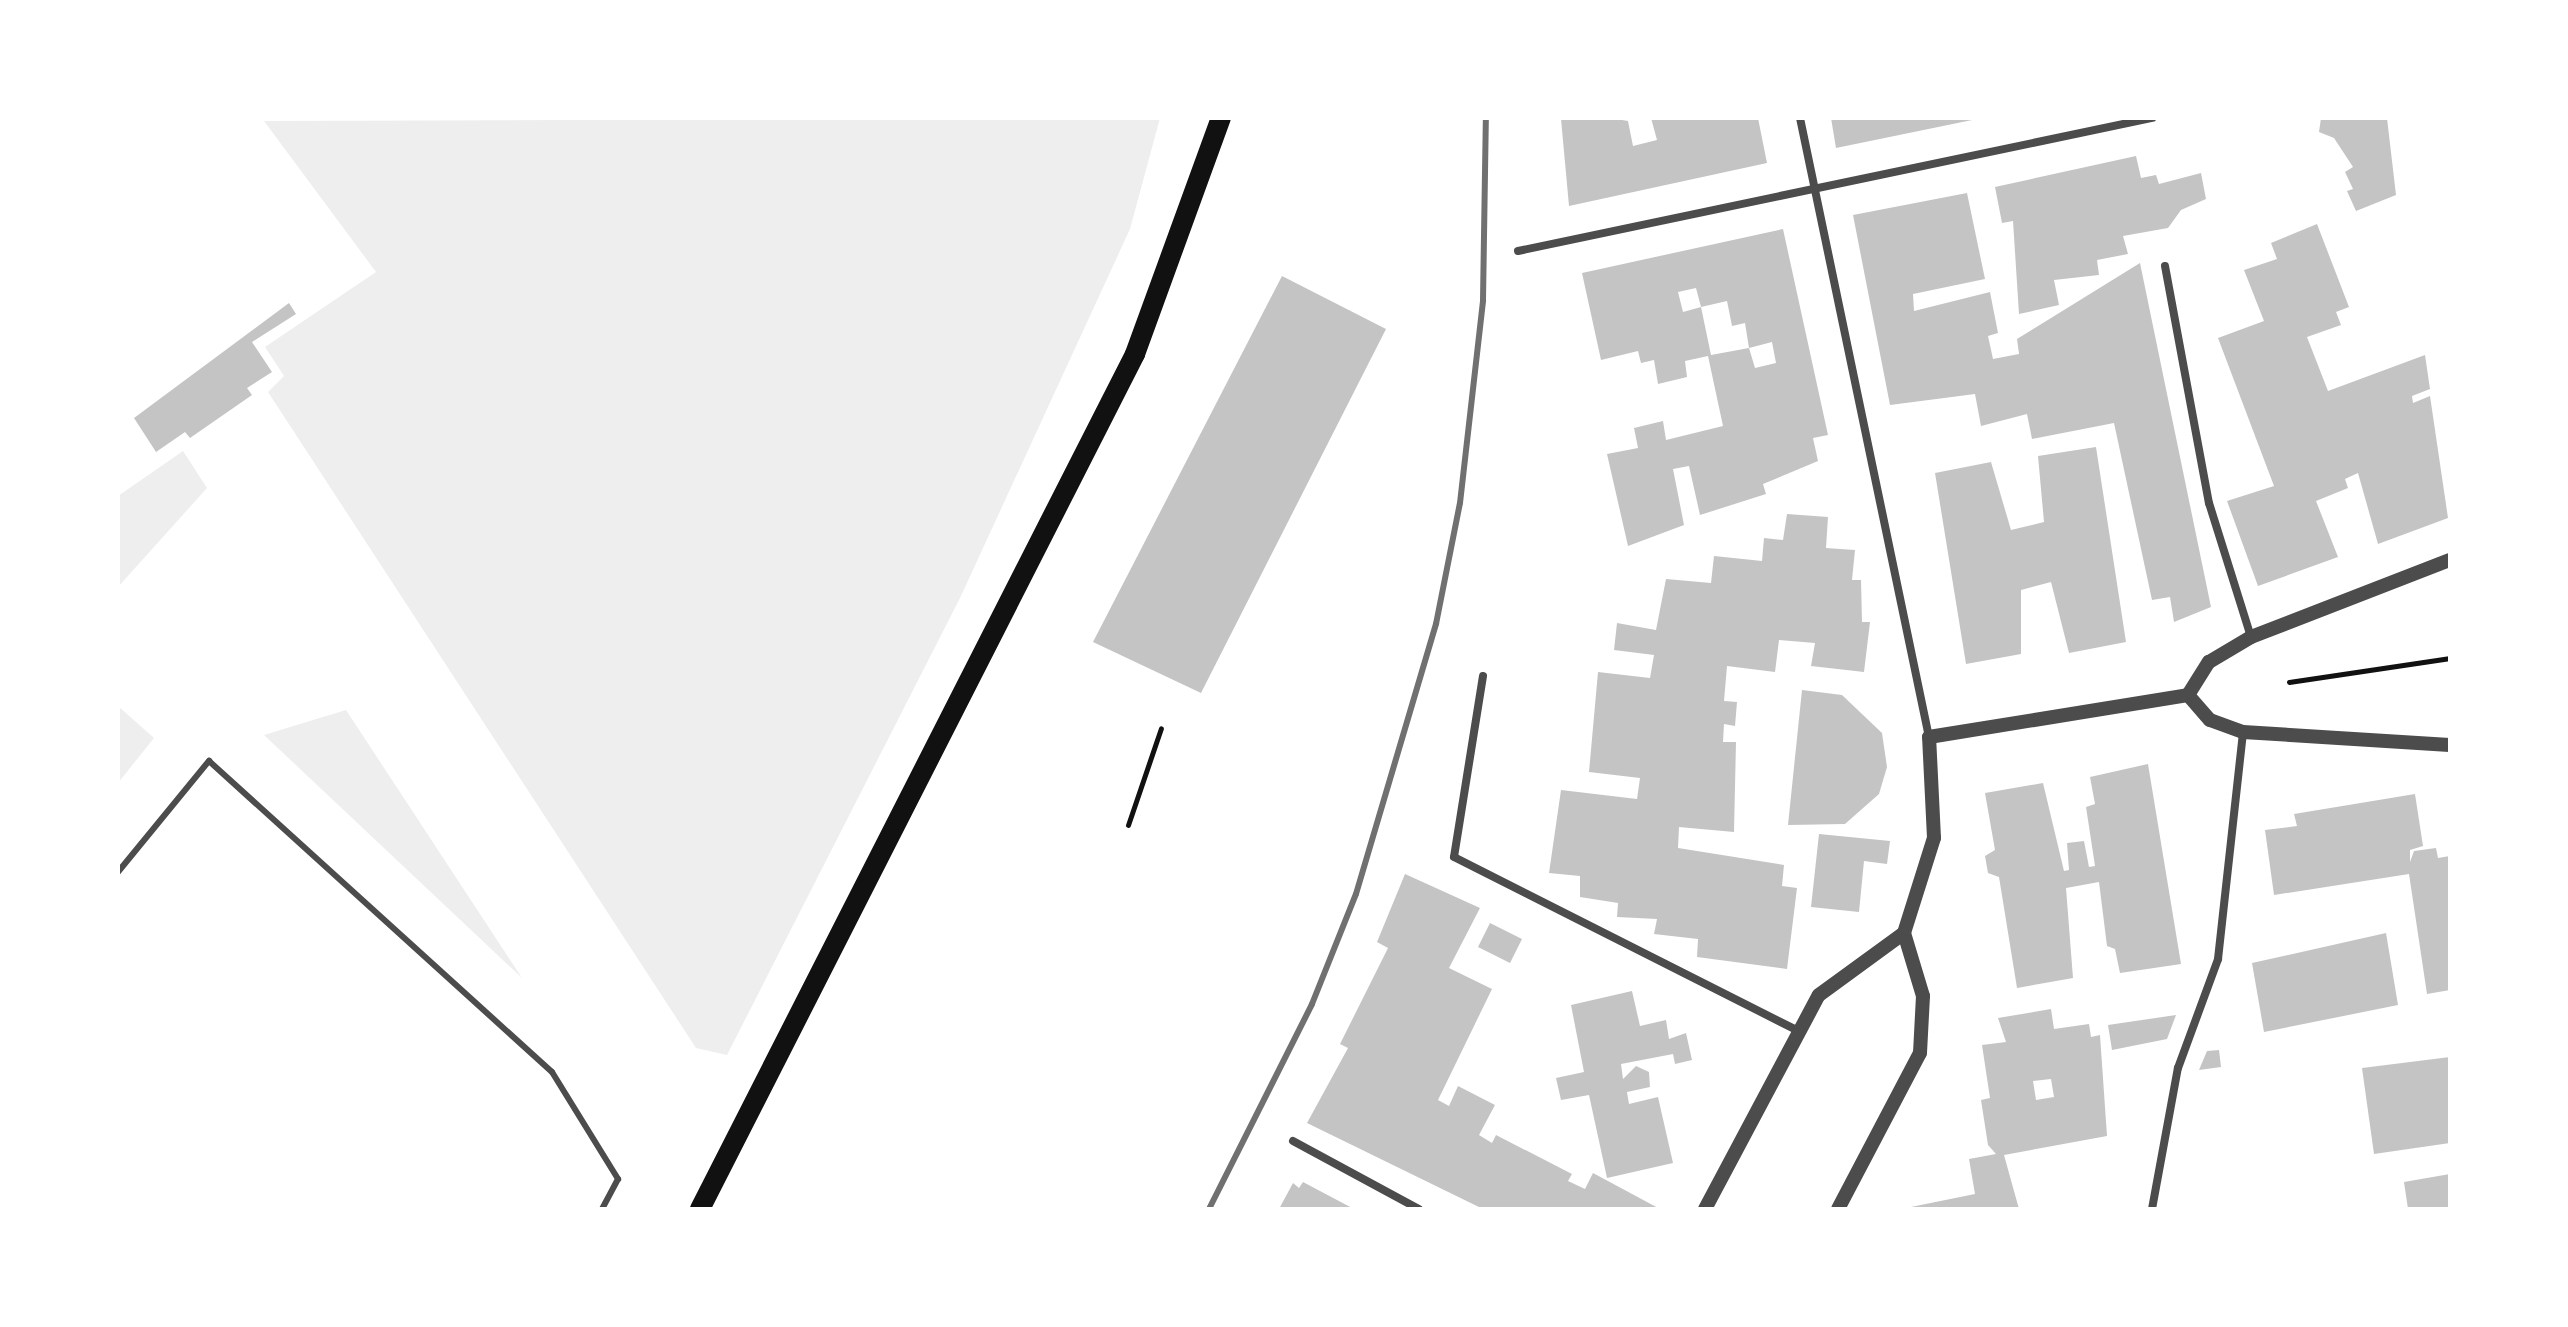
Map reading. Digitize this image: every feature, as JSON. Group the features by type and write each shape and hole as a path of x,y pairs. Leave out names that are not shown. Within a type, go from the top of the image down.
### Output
{"main road":[{"path":"700,1209 1135,354 1221,118"}],"street":[{"path":"1800,118 1929,737 1934,838 1904,933 1923,996 1920,1053 1838,1209"},
{"path":"2098,118 2100,129"},
{"path":"1518,251 2152,118"},
{"path":"2165,266 2209,503 2251,637"},
{"path":"1929,737 2188,695 2209,662 2251,637 2450,560"},
{"path":"1483,676 1454,857 1796,1030"},
{"path":"2188,695 2210,720 2243,732 2450,745"},
{"path":"2152,1209 2178,1068 2218,959 2243,732"},
{"path":"1705,1209 1796,1030 1819,995 1904,933"},
{"path":"1293,1141 1419,1209"}],"lane":[{"path":"118,872 209,761 552,1072 618,1179 602,1209"}],"path":[{"path":"2289,682 2450,658"},
{"path":"1128,825 1161,728"}],"shaded area":[{"path":"1160,118 1130,229 960,598 727,1055 696,1048 268,392 284,376 265,347 376,272 264,121"},
{"path":"183,451 207,488 118,587 118,496"},
{"path":"118,706 154,738 118,783"},
{"path":"346,710 522,978 264,735"}],"building":[{"path":"1610,118 1628,121 1633,146 1657,140 1651,118 1758,118 1767,163 1569,206 1561,119"},
{"path":"1831,118 1976,118 1977,119 1836,148"},
{"path":"2321,118 2387,118 2396,195 2356,211 2347,191 2353,189 2345,172 2353,167 2334,138 2319,132"},
{"path":"2136,156 2141,178 2156,175 2159,184 2201,173 2206,199 2181,210 2168,228 2123,236 2128,254 2097,260 2099,275 2054,280 2059,305 2019,314 2013,221 2002,223 1995,187"},
{"path":"1967,193 1985,279 1913,294 1914,311 1990,292 1998,333 1988,336 1993,359 2019,354 2017,339 2140,263 2211,607 2174,622 2170,597 2152,600 2114,423 2032,439 2027,414 1981,426 1975,394 1890,405 1853,215"},
{"path":"2317,224 2349,307 2336,312 2341,325 2307,337 2328,391 2425,355 2430,389 2412,396 2413,403 2430,396 2448,518 2378,544 2358,473 2345,479 2348,488 2316,501 2338,557 2258,586 2227,501 2274,486 2218,338 2264,321 2244,270 2277,259 2271,243"},
{"path":"1783,229 1828,435 1813,438 1818,461 1763,484 1766,494 1700,515 1689,466 1673,469 1684,525 1628,546 1607,454 1638,448 1634,428 1663,421 1666,440 1723,426 1708,356 1685,361 1687,377 1658,384 1654,360 1641,363 1638,351 1601,360 1582,273","holes":["1696,288 1701,307 1683,312 1678,292","1727,301 1732,326 1745,323 1749,348 1711,355 1701,307","1772,342 1776,363 1755,368 1749,348"]},
{"path":"1282,276 1386,329 1201,693 1093,642"},
{"path":"289,303 296,314 252,342 272,372 247,388 252,395 190,438 185,432 156,452 134,418"},
{"path":"2096,447 2126,642 2069,653 2051,582 2021,590 2021,654 1966,664 1935,473 1991,462 2011,530 2044,522 2038,456"},
{"path":"1787,514 1828,517 1826,548 1855,550 1852,580 1861,580 1862,622 1870,622 1864,672 1811,666 1815,643 1779,640 1775,672 1727,666 1724,701 1737,702 1735,726 1724,724 1723,742 1736,742 1734,832 1679,827 1678,848 1784,865 1782,886 1797,888 1787,969 1697,957 1698,939 1654,934 1657,919 1617,917 1618,903 1580,897 1580,876 1549,873 1561,790 1637,799 1640,778 1589,772 1598,672 1650,678 1654,655 1614,650 1617,623 1656,630 1666,579 1711,583 1714,556 1762,561 1764,538 1783,540"},
{"path":"1802,690 1842,695 1882,733 1887,767 1879,794 1845,824 1788,825"},
{"path":"2148,764 2181,964 2120,973 2115,949 2107,946 2099,882 2066,888 2073,978 2017,988 1999,877 1988,873 1985,856 1995,850 1985,793 2043,783 2064,871 2069,870 2067,843 2084,841 2089,867 2095,866 2086,807 2095,804 2090,777"},
{"path":"2415,794 2423,846 2410,850 2410,862 2414,851 2436,848 2438,858 2450,856 2450,990 2427,994 2409,874 2274,895 2265,830 2297,826 2294,814"},
{"path":"1819,834 1890,841 1887,864 1864,861 1859,912 1811,907"},
{"path":"1405,874 1480,908 1449,968 1492,989 1438,1100 1449,1106 1458,1086 1495,1105 1479,1135 1492,1143 1496,1135 1572,1174 1568,1181 1585,1189 1593,1173 1660,1209 1483,1209 1307,1123 1348,1048 1340,1044 1388,948 1377,942"},
{"path":"1490,923 1522,939 1510,963 1478,947"},
{"path":"2386,933 2398,1005 2264,1032 2252,963"},
{"path":"1632,991 1640,1026 1666,1020 1669,1039 1686,1033 1692,1060 1675,1064 1673,1054 1621,1064 1623,1079 1636,1066 1649,1072 1650,1087 1627,1092 1629,1104 1658,1097 1673,1163 1607,1178 1589,1095 1561,1100 1556,1078 1584,1072 1571,1005"},
{"path":"2051,1009 2054,1029 2089,1024 2091,1037 2100,1035 2107,1136 2004,1155 2019,1209 1901,1209 1975,1194 1969,1159 1996,1154 1988,1145 1981,1100 1990,1098 1982,1045 2006,1042 1998,1018","holes":["2051,1079 2054,1097 2036,1100 2033,1081"]},
{"path":"2176,1015 2167,1039 2112,1050 2108,1025"},
{"path":"2219,1050 2221,1067 2199,1070 2207,1051"},
{"path":"2450,1057 2450,1143 2374,1154 2362,1068"},
{"path":"2450,1174 2450,1209 2408,1209 2404,1182"},
{"path":"1303,1182 1354,1209 1279,1209 1293,1183 1299,1188"}],"railway":[{"path":"1209,1209 1312,1004 1356,894 1436,624 1460,503 1483,300 1486,118"}]}
